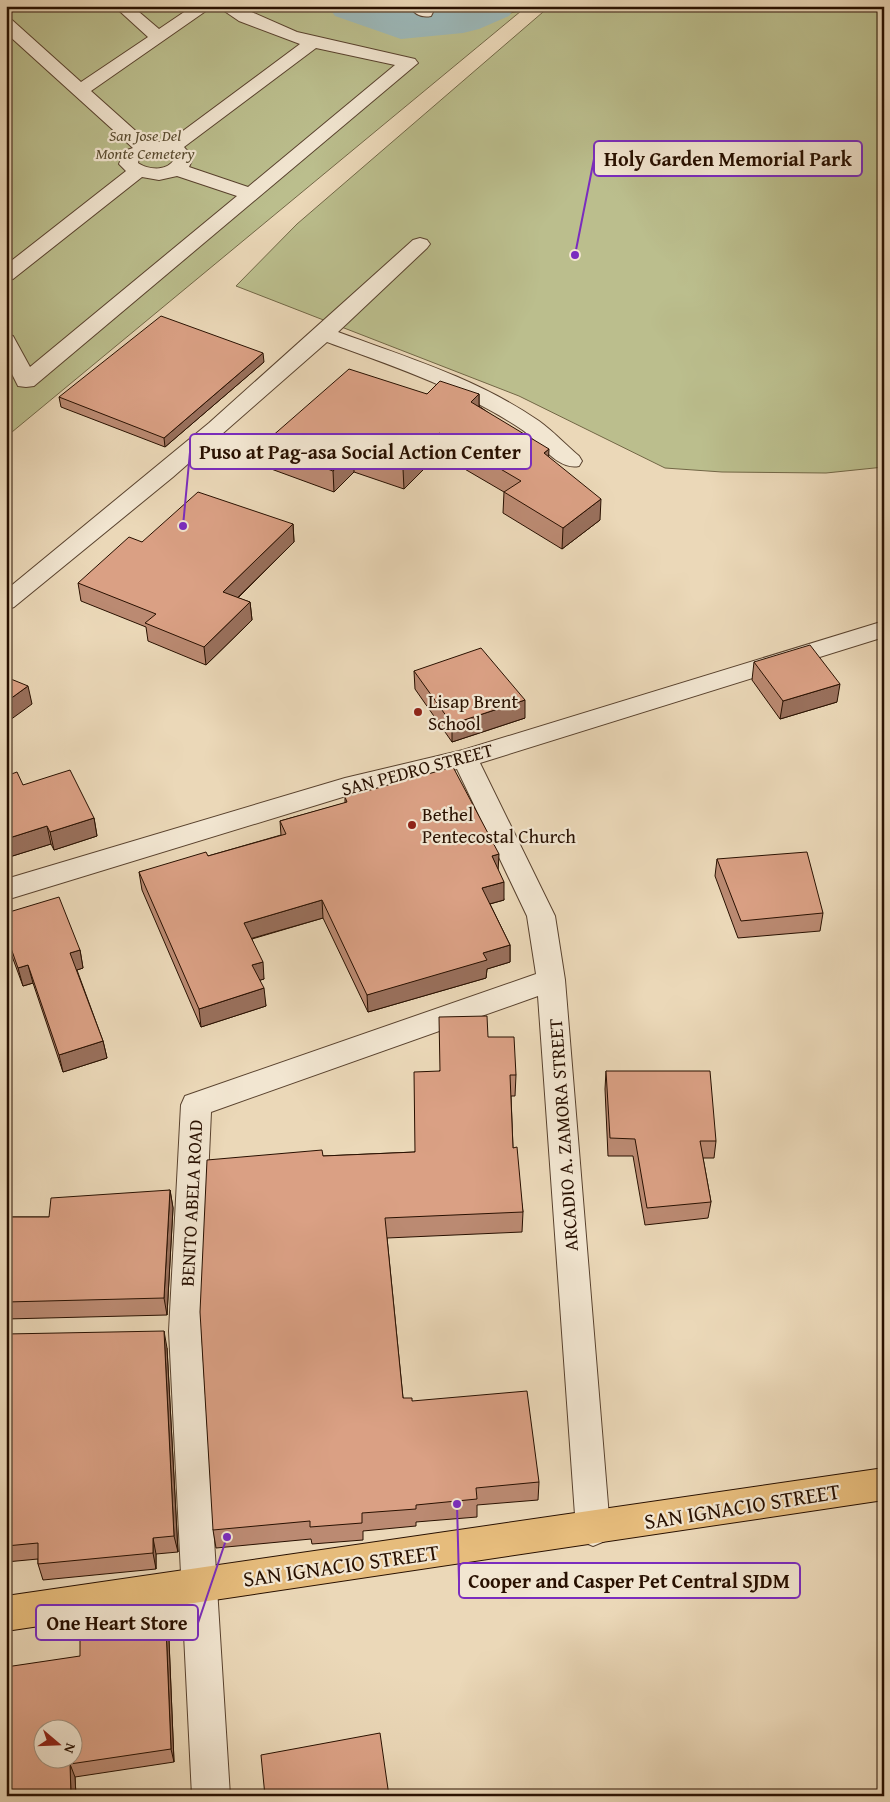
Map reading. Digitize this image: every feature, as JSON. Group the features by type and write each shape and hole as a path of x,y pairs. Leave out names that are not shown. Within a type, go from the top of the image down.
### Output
{"main road":[{"name":"SAN IGNACIO STREET","path":"6,1614 593,1529 884,1484"}],"street":[{"path":"122,6 159,38"},
{"path":"80,91 205,6"},
{"path":"6,340 26,381 409,63 313,42 251,20 225,6"},
{"path":"6,24 144,148"},
{"path":"172,148 313,42"},
{"path":"144,148 172,148 178,150 184,158 183,162 175,170 160,174 138,171 128,164 128,160 136,151 144,148"},
{"path":"175,170 251,194"},
{"path":"6,275 138,171"},
{"path":"6,602 74,548 325,334 420,244"},
{"path":"325,334 426,372 495,403 532,426 570,461"},
{"name":"SAN PEDRO STREET","path":"6,890 64,870 344,787 465,758 884,629"},
{"name":"ARCADIO A. ZAMORA STREET","path":"465,758 541,916 551,980 593,1529"},
{"name":"BENITO ABELA ROAD","path":"211,1796 198,1586 170,1332 196,1106 551,980"}],"green space":[{"name":"San Jose Del Monte Cemetery","path":"6,6 320,6 349,14 398,33 521,11 12,432 6,432"},
{"path":"550,6 884,6 884,467 826,473 722,472 665,468 519,396 236,286 297,224"}],"building":[{"path":"161,316 263,353 164,438 59,397"},
{"path":"349,369 427,394 440,381 479,394 471,402 549,449 544,453 601,499 563,528 504,492 521,481 439,433 403,469 354,451 333,471 262,445"},
{"path":"198,492 293,524 223,592 250,602 204,647 145,623 156,614 78,583 129,537 142,542"},
{"path":"810,645 840,684 783,701 754,662"},
{"path":"481,648 525,700 452,724 414,671"},
{"path":"6,677 28,686 6,702"},
{"path":"453,767 499,854 492,856 504,882 482,888 510,945 483,953 487,960 367,995 322,900 244,923 263,962 252,965 264,988 199,1009 139,872 206,852 208,856 286,834 280,821 347,802 345,797"},
{"path":"70,770 94,818 50,832 47,826 6,839 6,776 17,772 23,785"},
{"path":"807,852 823,913 741,921 717,859"},
{"path":"59,897 80,950 70,953 103,1041 59,1055 28,965 18,968 6,934 6,913"},
{"path":"487,1016 488,1037 514,1037 516,1075 510,1075 513,1148 517,1147 523,1212 385,1218 403,1398 412,1398 412,1401 527,1391 539,1482 476,1488 477,1499 416,1505 416,1509 362,1513 362,1523 310,1527 310,1521 213,1530 200,1312 207,1160 322,1150 323,1156 415,1152 414,1072 440,1071 439,1017"},
{"path":"606,1071 710,1071 716,1141 700,1141 711,1202 647,1208 635,1139 610,1138"},
{"path":"170,1190 164,1298 6,1302 6,1217 49,1217 51,1198"},
{"path":"164,1331 174,1536 153,1538 153,1553 38,1564 38,1543 6,1546 6,1334"},
{"path":"166,1627 171,1749 82,1762 82,1720 32,1720 32,1770 70,1770 71,1796 6,1796 6,1667 80,1656 80,1639"},
{"path":"380,1733 389,1796 265,1796 261,1755"}],"waterway":[{"path":"351,6 401,25 463,19 493,6"}],"place":[{"name":"Holy Garden Memorial Park","path":"575,255"},
{"name":"Puso at Pag-asa Social Action Center","path":"183,526"},
{"name":"Lisap Brent School","path":"418,712"},
{"name":"Bethel Pentecostal Church","path":"412,825"},
{"name":"Cooper and Casper Pet Central SJDM","path":"457,1504"},
{"name":"One Heart Store","path":"227,1537"}]}
